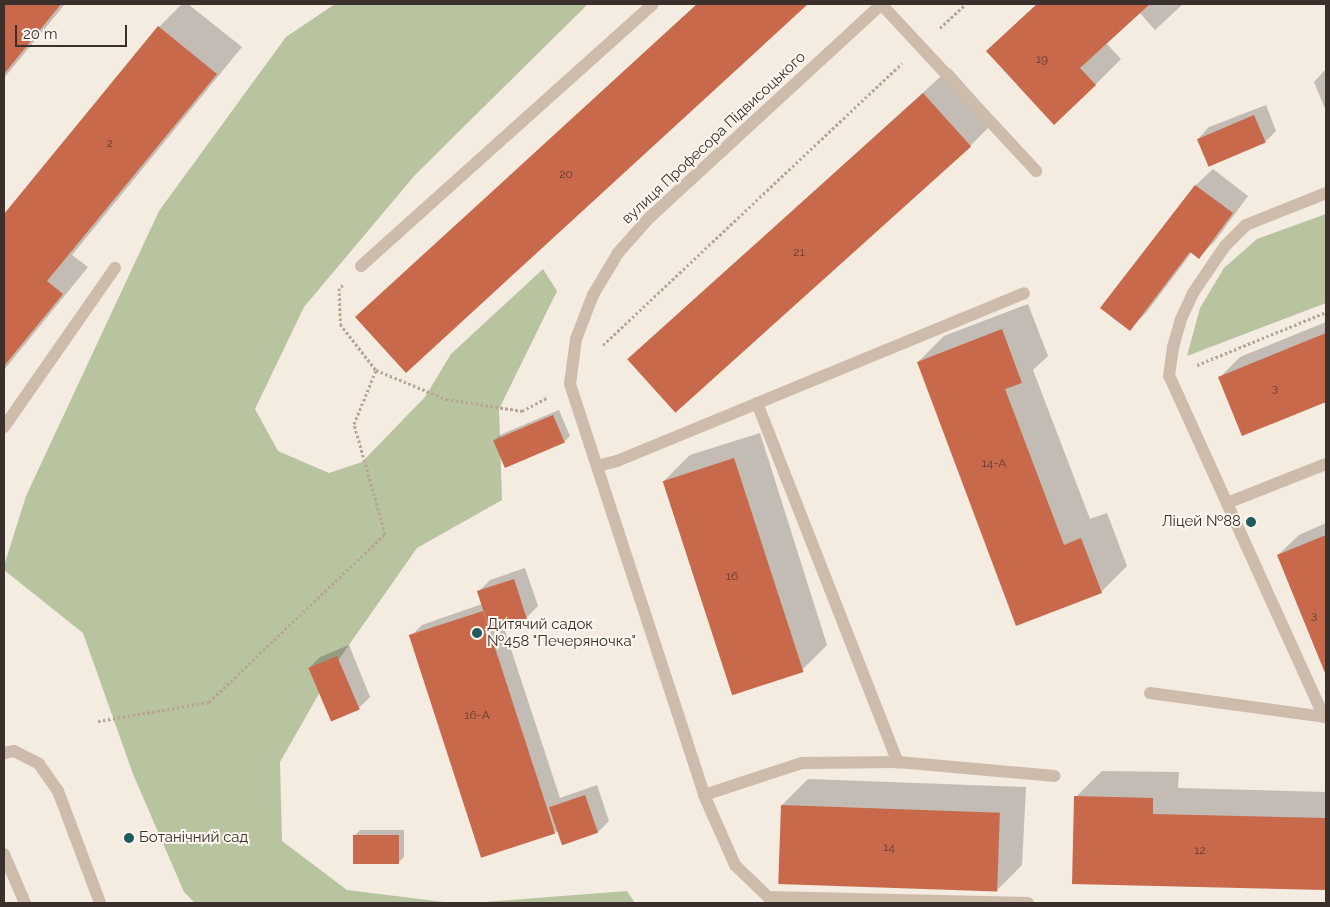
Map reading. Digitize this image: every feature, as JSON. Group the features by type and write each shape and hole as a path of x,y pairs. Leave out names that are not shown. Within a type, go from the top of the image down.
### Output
{"street":[{"path":"361,266 653,4"},
{"path":"882,4 1036,171"},
{"name":"вулиця Професора Підвисоцького","path":"570,384 576,339 593,295 618,253 649,218 882,4"},
{"path":"1325,717 1169,376 1173,348 1181,319 1193,293 1225,246 1246,225 1326,193"},
{"path":"4,427 115,268"},
{"path":"597,466 618,461 1024,293"},
{"path":"570,384 704,796 735,864 768,897 1028,903"},
{"path":"757,403 898,762"},
{"path":"1227,503 1326,464"},
{"path":"1150,693 1325,717"},
{"path":"4,753 14,751 39,764 58,791 100,903"},
{"path":"704,796 802,763 898,762 1054,776"},
{"path":"4,854 25,903"}],"path":[{"path":"598,352 610,338 966,4"},
{"path":"361,266 340,288 340,324 376,370 446,399 522,411 570,384"},
{"path":"1169,376 1326,312"},
{"path":"98,721 209,702 385,534 354,424 376,370"}],"green space":[{"path":"335,4 588,4 415,175 304,307 255,409 278,451 329,473 362,462 425,397 451,354 543,269 557,291 499,409 502,500 417,548 337,662 280,762 282,841 347,890 452,903 195,903 184,892 133,774 83,633 4,570 4,566 26,496 159,211 286,37"},
{"path":"1326,214 1326,303 1187,356 1200,308 1224,268 1257,239"},
{"path":"627,891 635,903 472,903"}],"building":[{"path":"4,4 61,4 4,74"},
{"path":"697,4 808,4 406,373 355,317"},
{"path":"1037,4 1150,4 1080,68 1096,85 1054,125 986,51"},
{"path":"158,26 217,74 47,281 63,294 4,366 4,214"},
{"path":"923,93 971,147 675,413 627,359"},
{"path":"1254,115 1266,143 1209,167 1197,139"},
{"path":"1195,185 1233,213 1199,259 1190,252 1130,331 1100,308"},
{"path":"1002,329 1022,383 1005,389 1064,545 1081,538 1102,593 1016,626 917,362"},
{"path":"1326,333 1326,402 1242,436 1218,377"},
{"path":"553,415 565,443 505,468 493,440"},
{"path":"734,458 804,672 732,695 663,481"},
{"path":"1326,535 1326,673 1325,673 1277,555"},
{"path":"514,579 527,619 490,631 477,591"},
{"path":"483,611 555,834 481,858 409,635"},
{"path":"337,656 360,709 331,722 308,668"},
{"path":"585,795 598,833 562,845 549,807"},
{"path":"1074,796 1153,798 1153,814 1326,818 1326,890 1072,884"},
{"path":"781,805 1000,813 997,892 778,884"},
{"path":"353,835 399,835 399,864 353,864"}],"place":[{"name":"Ліцей №88","path":"1251,522"},
{"name":"Дитячий садок №458 \"Печеряночка\"","path":"477,633"},
{"name":"Ботанічний сад","path":"129,838"}]}
